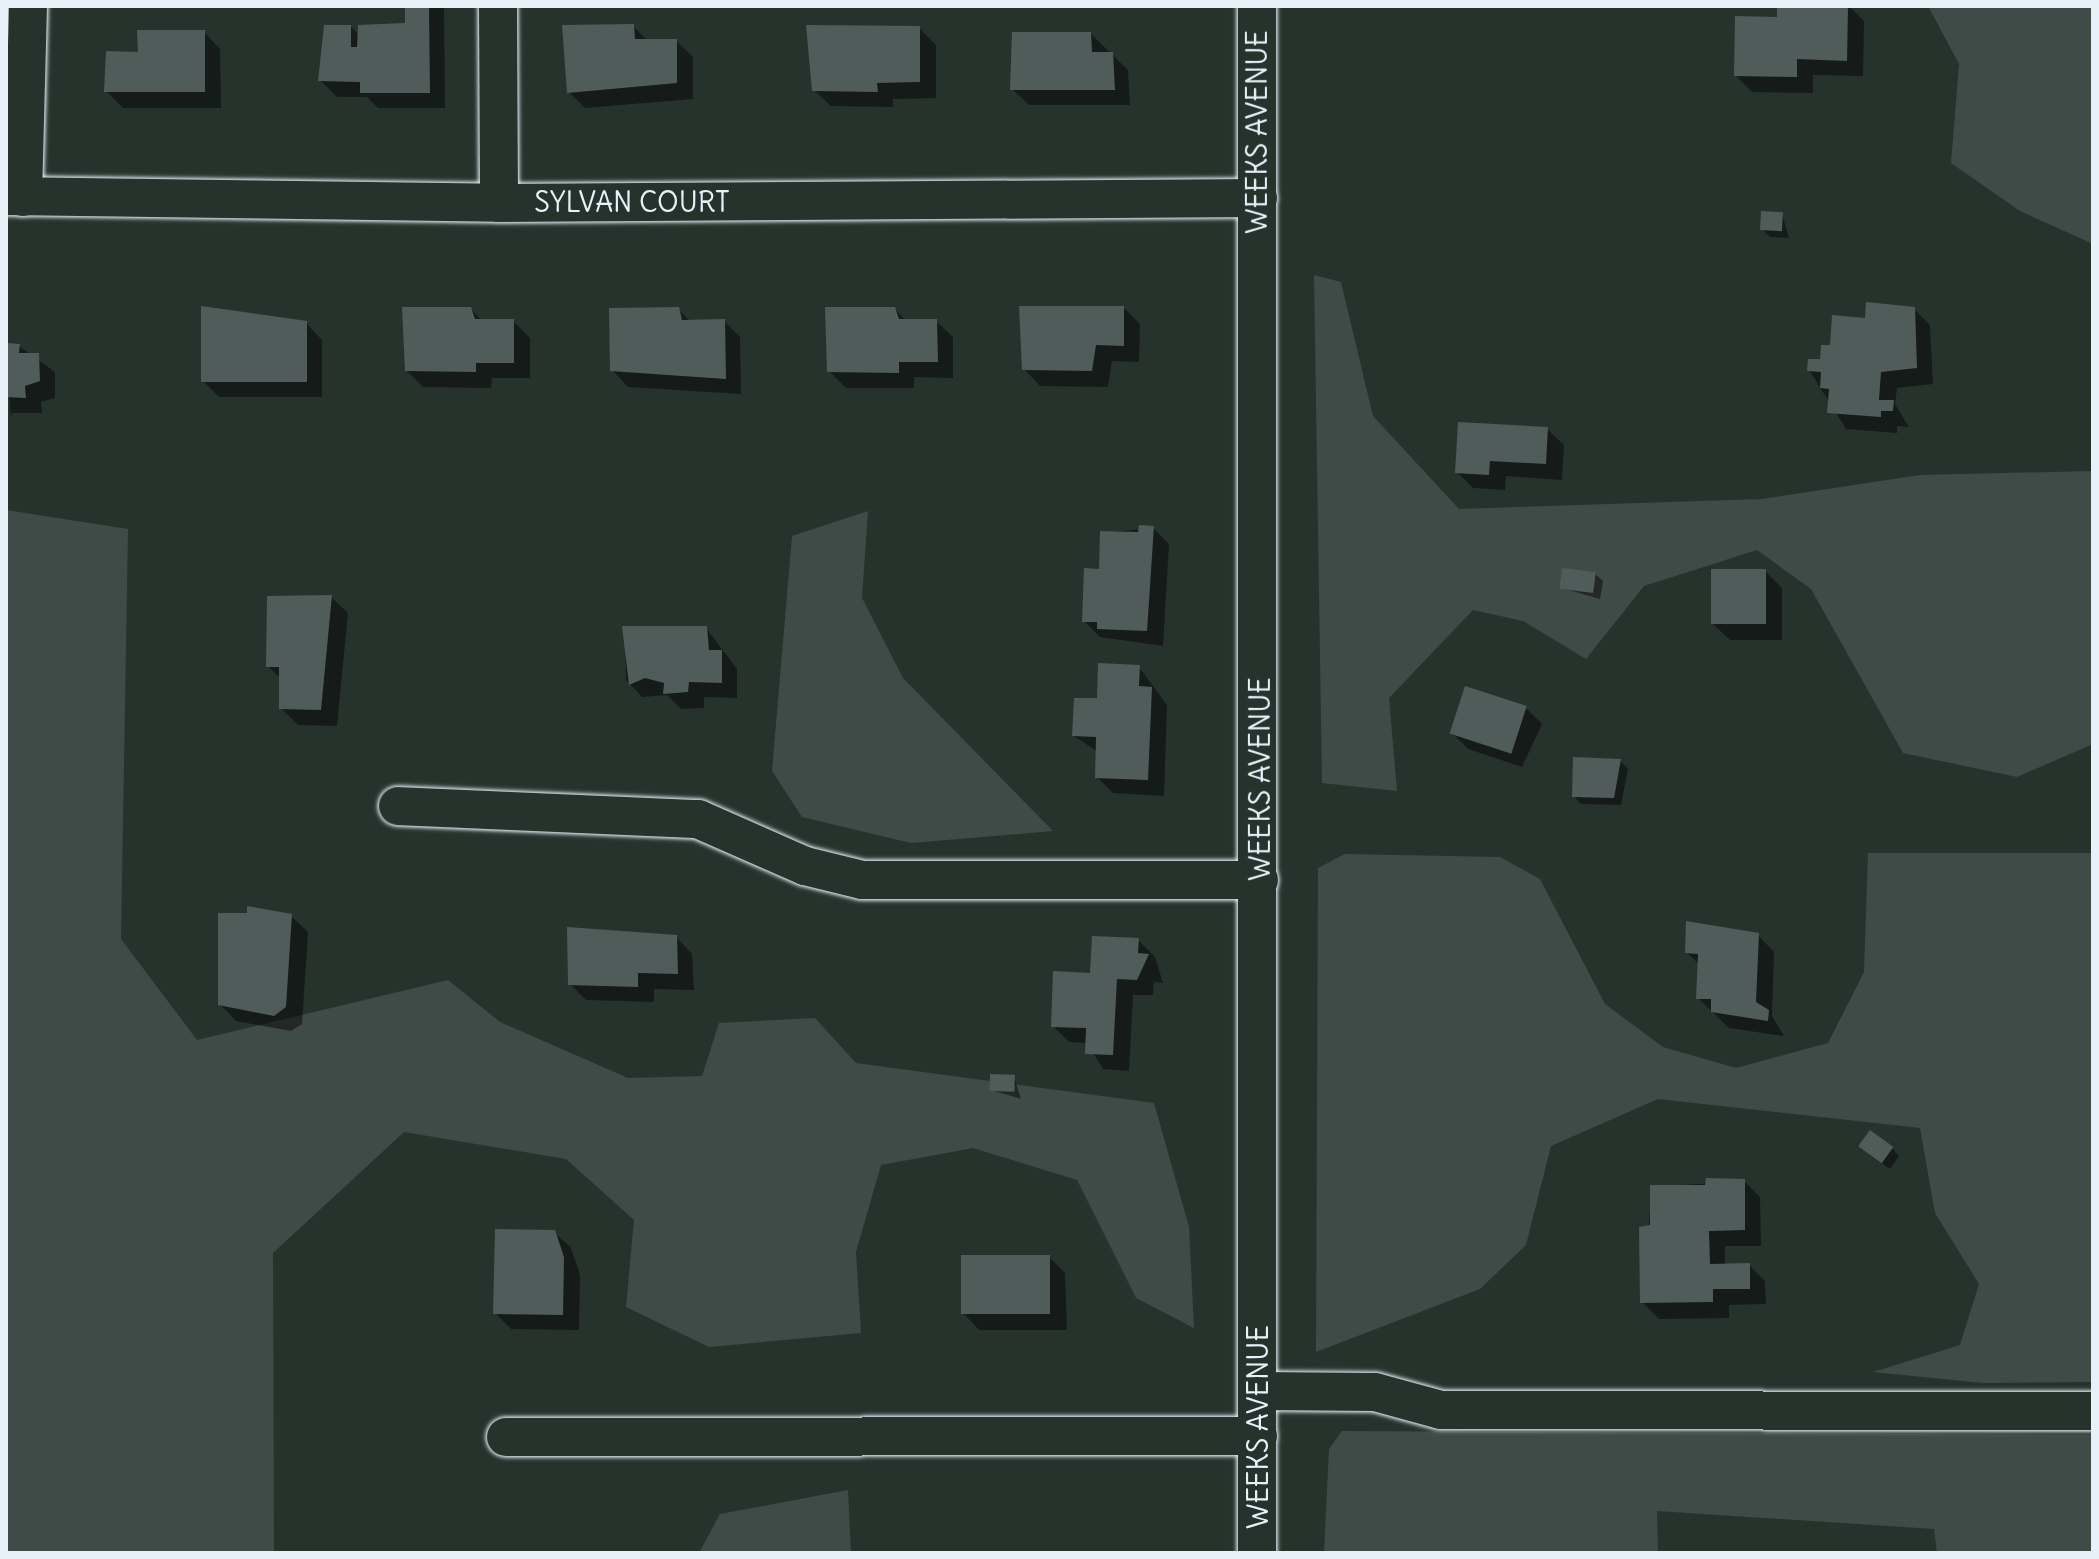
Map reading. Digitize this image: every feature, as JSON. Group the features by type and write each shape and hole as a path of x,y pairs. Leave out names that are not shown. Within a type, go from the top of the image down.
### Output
{"street":[{"path":"14,197 28,6"},
{"path":"498,6 499,203"},
{"name":"WEEKS AVENUE","path":"1257,6 1257,1553"},
{"name":"SYLVAN COURT","path":"14,197 499,203 1258,198"},
{"path":"398,806 698,819 805,866 862,880 1259,880"},
{"path":"1258,1391 1375,1392 1441,1410 2093,1411"},
{"path":"506,1437 1258,1436"}],"shaded area":[{"path":"1928,6 2093,6 2093,244 2020,211 1951,163 1959,64"},
{"path":"1314,275 1341,282 1373,416 1459,509 1762,499 1920,475 2093,471 2093,744 2017,777 1903,753 1811,589 1757,550 1644,586 1586,659 1523,621 1473,610 1389,698 1397,791 1322,783"},
{"path":"6,510 128,529 121,939 197,1040 448,980 500,1022 628,1078 702,1076 719,1023 815,1018 856,1063 1154,1103 1189,1227 1194,1328 1136,1298 1077,1180 973,1148 881,1165 856,1252 861,1333 709,1347 626,1307 634,1220 566,1159 404,1132 273,1253 274,1553 6,1553"},
{"path":"868,511 862,598 903,678 1053,831 911,843 802,817 772,771 792,536"},
{"path":"1868,853 2093,853 2093,1382 1983,1383 1873,1372 1960,1345 1979,1284 1935,1213 1920,1128 1658,1099 1551,1146 1526,1245 1480,1289 1316,1352 1318,868 1345,854 1500,857 1540,879 1605,1004 1663,1047 1736,1068 1828,1043 1864,972"},
{"path":"1342,1431 2093,1435 2093,1553 1937,1553 1934,1529 1657,1511 1658,1553 1324,1553 1329,1449"},
{"path":"848,1490 851,1553 699,1553 720,1514"}],"building":[{"path":"405,6 429,6 430,93 360,93 360,82 318,81 324,25 351,25 351,47 357,47 358,25 405,23"},
{"path":"1777,6 1848,6 1847,61 1797,59 1797,77 1734,76 1735,16 1777,17"},
{"path":"634,24 635,39 677,39 677,83 567,93 562,25"},
{"path":"806,25 920,26 920,82 877,83 878,92 812,91"},
{"path":"137,30 205,30 205,92 104,92 106,51 138,52"},
{"path":"1012,32 1091,32 1092,52 1113,52 1115,90 1010,90"},
{"path":"1761,211 1783,212 1782,231 1760,230"},
{"path":"1866,302 1915,307 1917,368 1881,372 1879,400 1894,400 1893,411 1881,411 1881,417 1827,413 1829,389 1820,388 1821,372 1807,371 1808,359 1820,359 1821,345 1830,345 1832,315 1865,318"},
{"path":"201,306 307,321 307,382 201,382"},
{"path":"1019,306 1124,306 1124,346 1096,345 1092,371 1022,370"},
{"path":"402,307 471,307 475,319 514,319 514,363 476,363 476,372 405,371"},
{"path":"679,307 682,320 725,319 726,379 610,371 609,308"},
{"path":"825,307 895,307 899,319 937,319 938,362 899,362 899,373 827,372"},
{"path":"6,343 20,344 19,353 39,353 40,381 25,386 26,398 6,397"},
{"path":"1458,422 1548,427 1546,464 1490,461 1489,475 1455,473"},
{"path":"1139,525 1154,526 1147,631 1097,629 1097,622 1082,622 1084,568 1099,569 1100,531 1138,532"},
{"path":"1562,568 1596,572 1593,593 1559,589"},
{"path":"1711,569 1766,569 1766,624 1711,624"},
{"path":"332,595 321,710 279,709 279,667 266,667 267,596"},
{"path":"622,626 707,626 709,650 722,650 722,683 689,682 688,692 663,694 664,683 645,678 629,685"},
{"path":"1098,663 1140,665 1139,686 1152,687 1148,780 1095,778 1096,737 1072,736 1074,698 1097,698"},
{"path":"1465,686 1527,706 1511,754 1450,734"},
{"path":"1573,757 1621,759 1614,798 1572,797"},
{"path":"247,906 292,914 286,1007 274,1016 218,1005 218,913 247,913"},
{"path":"1686,921 1759,933 1756,1002 1769,1010 1768,1021 1711,1012 1711,999 1696,999 1698,954 1685,953"},
{"path":"567,927 677,935 678,974 638,973 638,987 568,985"},
{"path":"1092,936 1139,938 1138,953 1149,954 1137,980 1117,979 1113,1055 1085,1054 1086,1028 1051,1027 1053,971 1090,973"},
{"path":"990,1074 1015,1075 1014,1092 989,1091"},
{"path":"1870,1130 1893,1147 1882,1163 1858,1146"},
{"path":"1706,1178 1745,1179 1745,1230 1709,1231 1710,1264 1750,1263 1750,1289 1713,1289 1713,1302 1640,1303 1639,1227 1650,1225 1650,1185 1705,1185"},
{"path":"495,1229 555,1230 564,1257 563,1315 493,1314"},
{"path":"961,1255 1050,1255 1050,1314 961,1314"}]}
